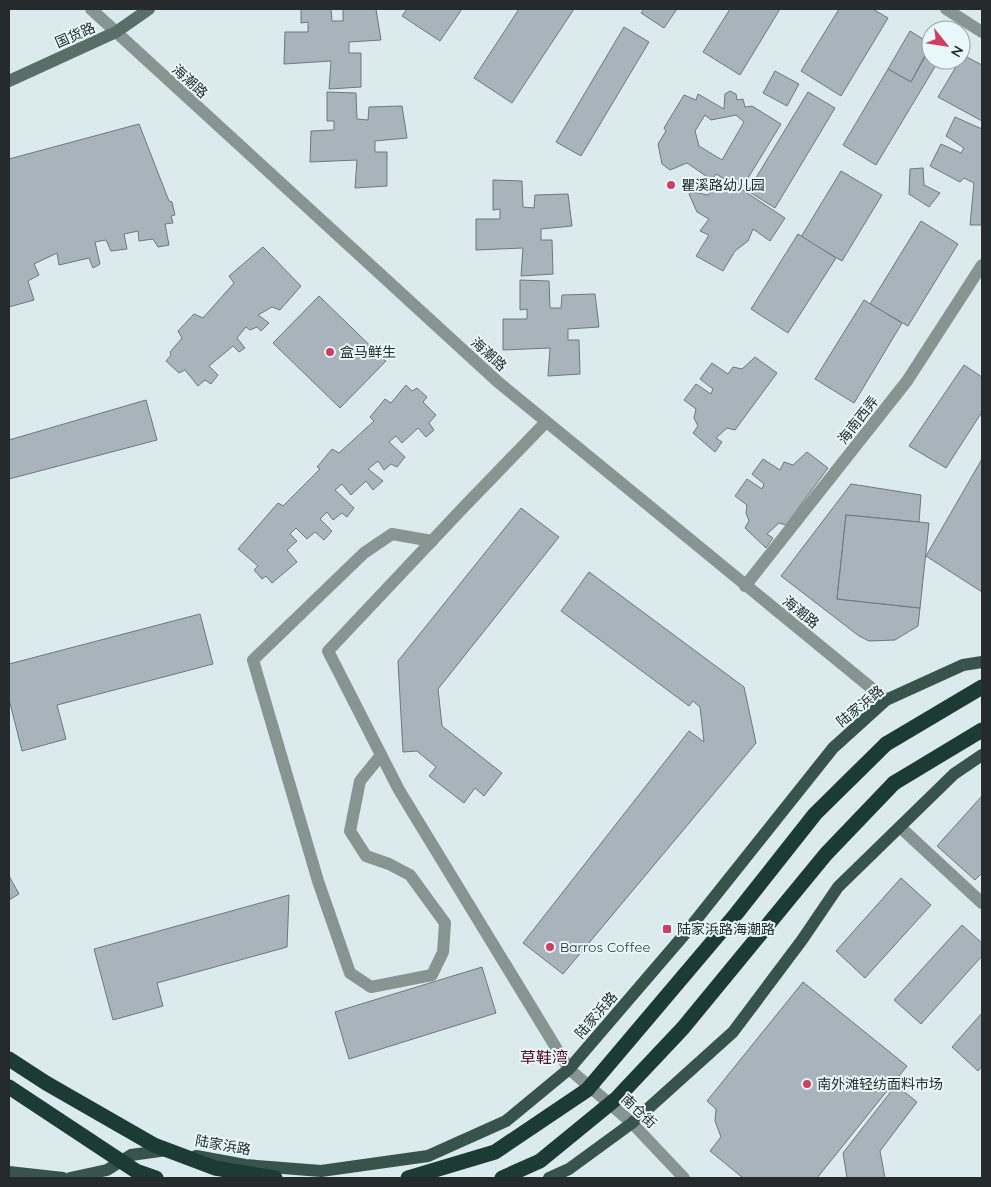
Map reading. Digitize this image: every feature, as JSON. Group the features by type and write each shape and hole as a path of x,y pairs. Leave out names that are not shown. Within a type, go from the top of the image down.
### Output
{"highway":[{"path":"408,1178 495,1152 587,1090 736,914 816,814 886,744 982,687"},
{"path":"502,1178 540,1161 617,1098 683,1028 826,854 894,782 982,730"},
{"path":"9,1058 46,1083 154,1145 215,1168 275,1178"},
{"path":"9,1087 136,1171 156,1178"}],"main road":[{"name":"陆家浜路","path":"70,1178 107,1170 131,1155 168,1150 245,1165 321,1171 428,1156 506,1121 569,1069 684,935 833,748 886,700 963,665 982,662"},
{"path":"549,1178 569,1169 632,1124 734,1032 802,940 838,887 954,774 982,755"},
{"path":"9,1172 63,1178"}],"street":[{"name":"海潮路","path":"91,9 498,382 886,700"},
{"name":"国货路","path":"9,81 116,32 149,9"},
{"path":"946,9 982,32"},
{"name":"海南西弄","path":"745,586 907,381 982,265"},
{"path":"381,755 360,781 350,831 366,856 389,864 410,875 445,923 443,952 432,975 371,987 350,973 318,881 253,660 364,553 392,534 432,541 546,422"},
{"name":"南仓街","path":"432,541 328,651 399,790 569,1069 632,1124 684,1178"},
{"path":"900,827 982,902"}],"building":[{"path":"301,9 331,9 332,21 343,21 343,9 376,9 381,40 349,42 349,53 361,53 361,87 329,89 331,61 284,64 285,32 308,32 308,22 301,23"},
{"path":"407,9 462,9 440,41 402,16"},
{"path":"519,9 574,9 512,103 474,78"},
{"path":"644,9 677,9 664,28 641,13"},
{"path":"730,9 780,9 740,75 703,52"},
{"path":"839,9 873,9 888,18 841,96 801,71"},
{"path":"624,27 649,42 581,156 556,142"},
{"path":"910,31 921,38 921,63 911,82 888,69"},
{"path":"971,59 982,65 982,121 938,97 954,70 971,70"},
{"path":"921,64 921,70 933,70 876,165 843,145 888,69 911,82"},
{"path":"775,71 799,84 787,106 763,93"},
{"path":"730,91 736,94 737,100 743,99 745,107 752,106 781,124 748,178 737,185 727,178 726,180 716,174 712,180 687,163 670,170 662,164 658,144 666,131 664,128 684,95 696,100 698,94 724,109 725,94","holes":["705,115 711,120 736,115 744,122 722,160 699,146 695,131"]},
{"path":"327,92 356,93 357,119 368,120 369,107 402,106 407,138 375,141 375,152 387,152 387,186 355,188 357,160 310,162 311,131 334,130 334,121 327,121"},
{"path":"808,92 835,108 775,208 748,191"},
{"path":"955,117 982,129 982,225 970,225 974,183 964,178 960,182 930,166 941,144 961,153 964,148 946,136"},
{"path":"139,124 169,201 172,202 175,215 171,216 173,223 165,224 169,245 158,247 153,239 139,241 138,231 124,234 127,249 111,251 106,240 95,242 100,264 93,268 89,258 59,265 57,253 34,264 39,275 28,281 34,300 9,307 9,159"},
{"path":"923,168 924,185 940,193 929,207 909,194 910,169"},
{"path":"841,171 882,195 842,261 801,237"},
{"path":"493,180 522,181 523,207 534,208 535,195 568,194 572,226 541,229 541,240 552,240 553,274 521,276 523,248 476,250 476,219 500,219 500,209 493,210"},
{"path":"729,181 785,218 770,241 753,229 748,241 735,251 723,271 696,256 709,235 700,231 709,219 697,212 689,194 693,192 708,195 715,186 719,189"},
{"path":"921,221 958,244 908,326 870,304"},
{"path":"798,234 836,258 788,333 751,309"},
{"path":"263,247 301,286 280,310 272,307 258,315 269,323 261,331 257,327 250,330 246,327 237,338 245,348 239,352 233,346 209,366 218,375 211,384 205,380 198,386 185,370 179,373 166,361 171,355 170,352 182,338 178,331 194,314 203,318 234,283 229,276"},
{"path":"520,280 549,281 550,308 561,308 562,295 595,294 599,327 568,329 568,340 579,340 580,374 548,376 550,348 503,350 503,319 527,319 527,309 520,310"},
{"name":"盒马鲜生","path":"319,296 386,361 340,408 273,343"},
{"path":"864,300 902,323 854,403 815,379"},
{"path":"755,357 777,373 735,430 727,428 716,438 722,442 715,452 693,433 698,426 694,418 696,409 684,400 696,384 711,394 713,389 700,379 712,363 728,374 733,367 742,369"},
{"path":"964,365 982,377 982,412 946,468 909,446"},
{"path":"406,385 412,391 417,388 427,397 423,402 436,415 429,423 434,430 426,437 418,428 402,443 396,436 389,442 405,457 397,467 391,464 384,470 378,461 368,469 383,481 373,490 366,481 351,495 342,484 335,490 354,508 347,517 342,513 333,520 327,512 320,519 332,531 324,540 315,532 307,539 296,528 290,534 297,541 287,550 297,562 272,583 266,576 262,579 254,570 258,566 238,549 278,503 283,506 320,469 317,467 332,449 339,453 374,421 370,417 385,399 391,403"},
{"path":"146,400 157,440 9,479 9,440"},
{"path":"807,452 828,468 786,525 779,523 767,534 773,538 766,548 745,528 749,521 746,513 747,505 735,496 747,479 762,489 764,484 752,474 763,459 780,470 784,462 793,465"},
{"path":"982,459 982,592 926,556"},
{"path":"851,484 921,495 919,522 846,515 837,599 920,608 918,626 895,640 869,641 859,636 781,576"},
{"path":"521,508 559,537 438,689 442,726 502,773 484,796 475,788 464,803 429,776 436,767 417,751 403,752 398,661"},
{"path":"846,515 929,523 920,608 837,599"},
{"path":"589,572 744,687 756,743 563,974 523,943 689,731 704,742 700,707 693,701 689,706 561,611"},
{"path":"200,614 213,664 57,705 66,739 22,751 9,699 9,664"},
{"path":"982,796 982,873 975,880 937,846"},
{"path":"9,876 19,894 9,900"},
{"path":"901,878 931,905 865,978 836,951"},
{"path":"289,895 287,947 157,983 163,1006 113,1020 94,949"},
{"path":"962,925 982,943 982,956 921,1024 894,1000"},
{"path":"482,967 496,1013 349,1059 335,1012"},
{"name":"南外滩轻纺面料市场","path":"803,982 907,1066 817,1178 743,1178 710,1151 721,1137 715,1121 716,1109 707,1101"},
{"path":"982,1013 982,1066 978,1071 952,1047"},
{"path":"896,1085 917,1102 880,1151 885,1178 847,1178 843,1153"}],"place":[{"name":"瞿溪路幼儿园","path":"671,185"},
{"name":"盒马鲜生","path":"330,352"},
{"name":"陆家浜路海潮路","path":"667,929"},
{"name":"Barros Coffee","path":"550,947"},
{"name":"南外滩轻纺面料市场","path":"807,1084"}],"district":[{"name":"草鞋湾","path":"544,1057"}]}
